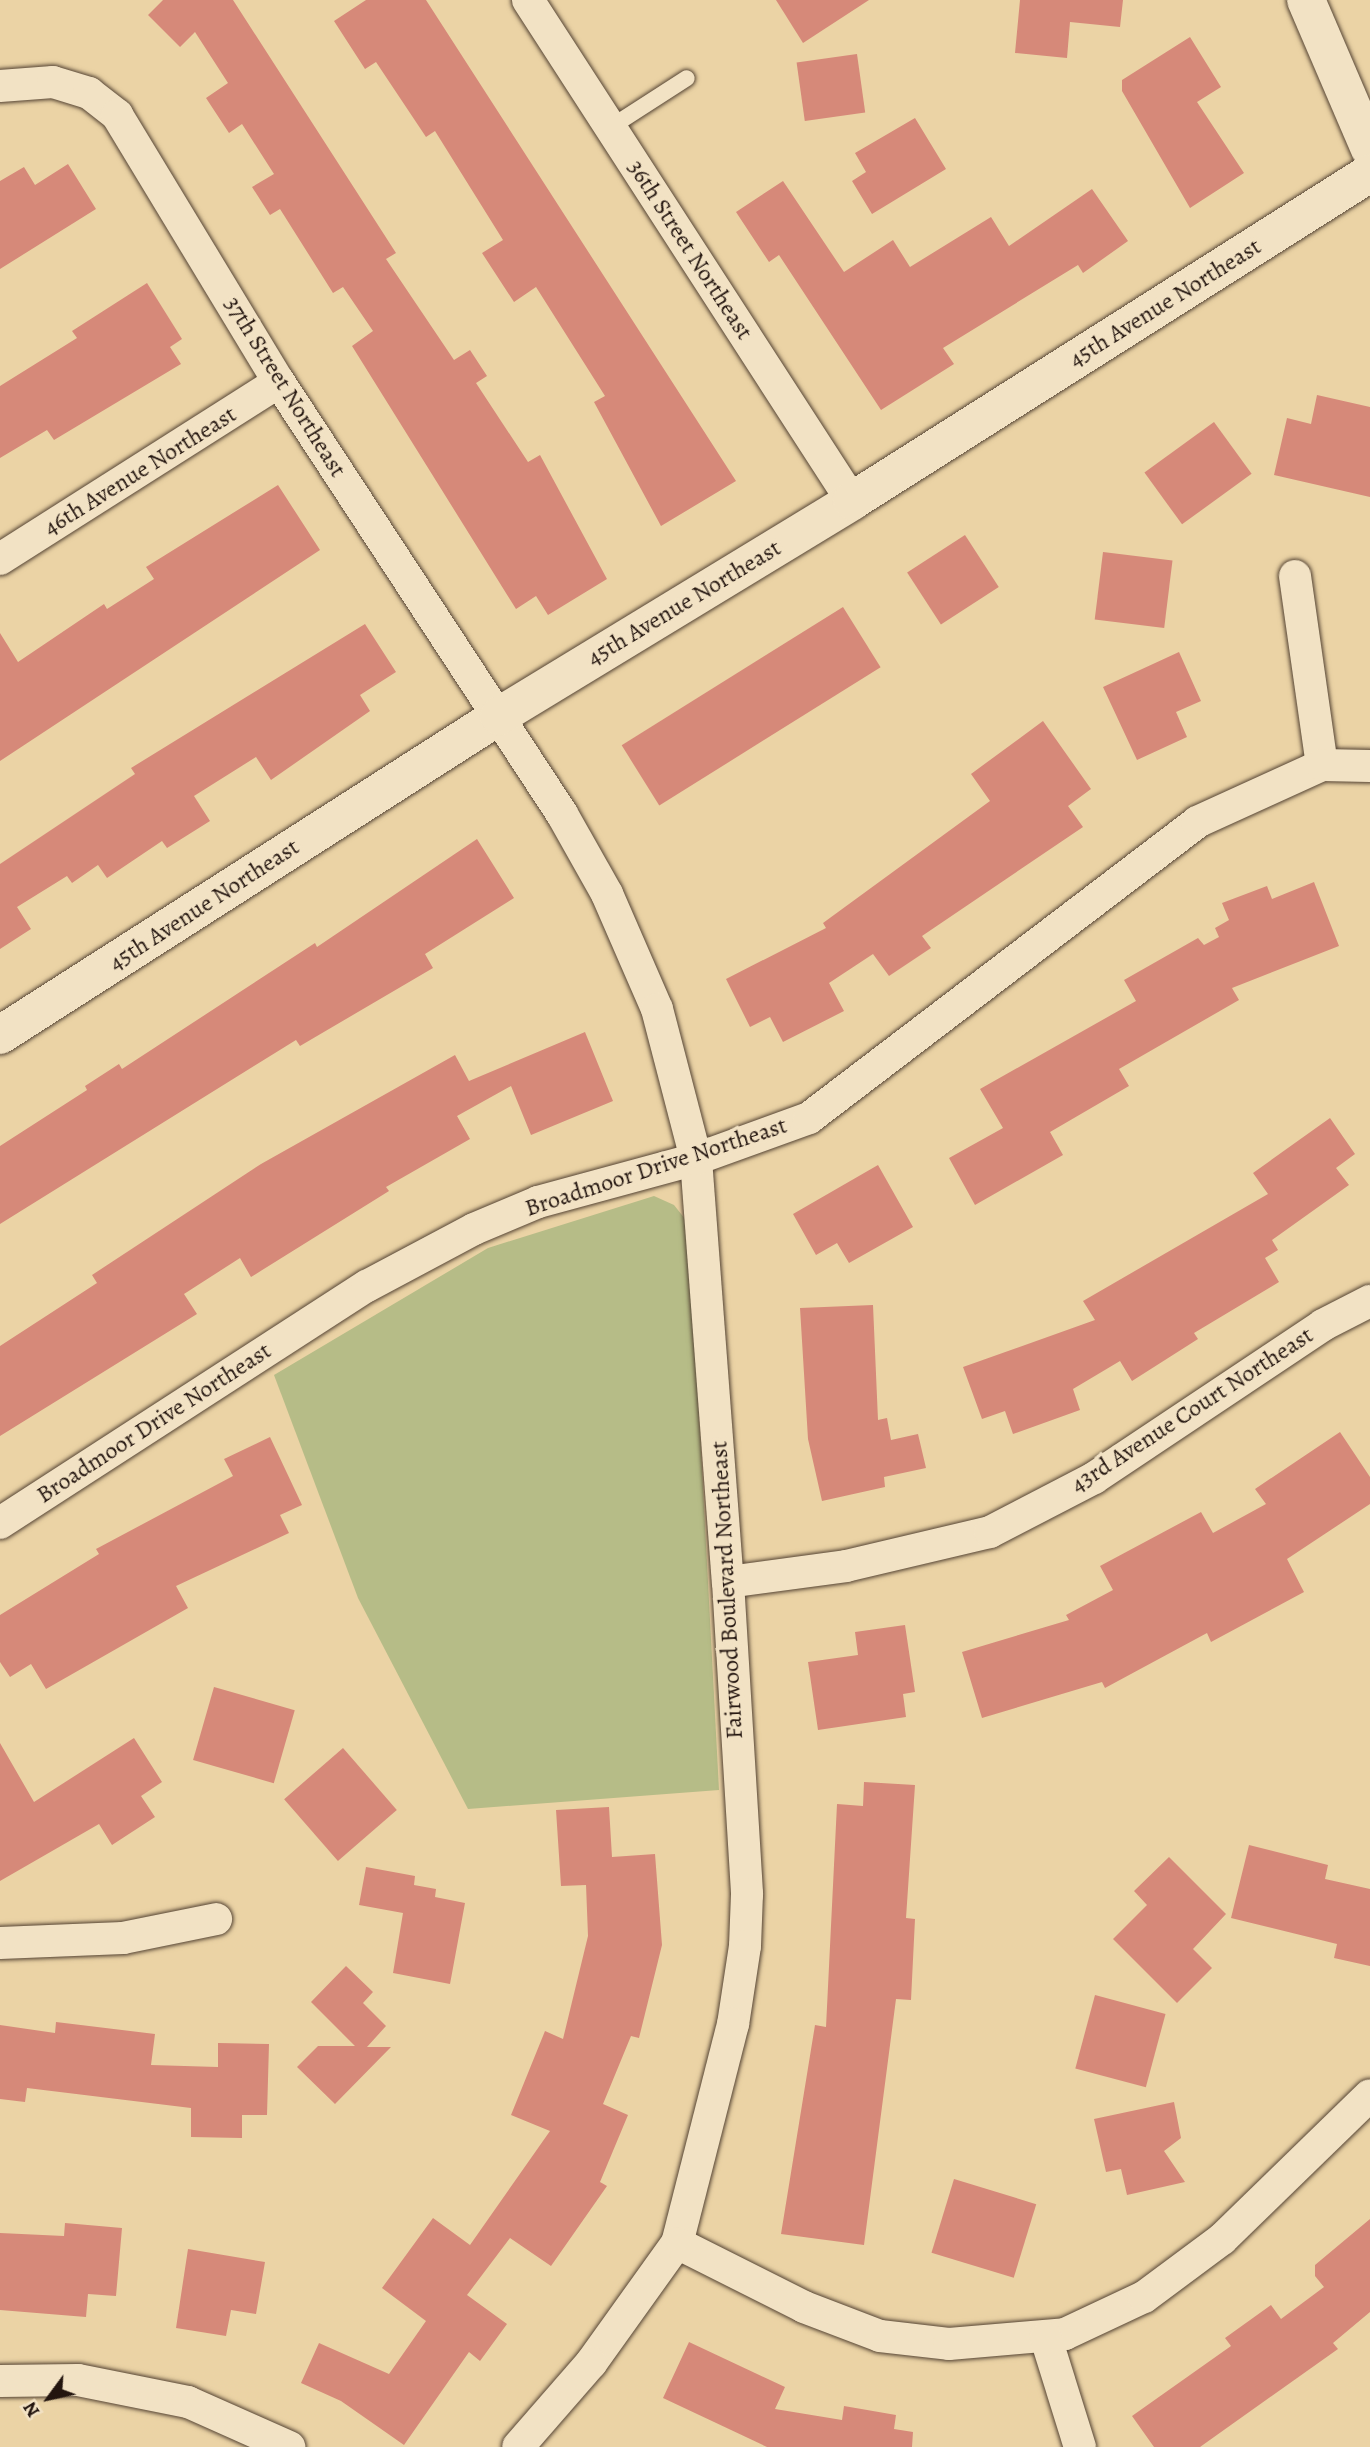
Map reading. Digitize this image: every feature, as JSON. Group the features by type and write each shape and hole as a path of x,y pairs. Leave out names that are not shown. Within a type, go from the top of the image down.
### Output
{"street":[{"name":"36th Street Northeast","path":"528,0 852,501"},
{"path":"1306,0 1370,149"},
{"name":"37th Street Northeast","path":"0,86 53,82 89,93 117,115 279,382 499,716"},
{"name":"45th Avenue Northeast","path":"0,1035 499,716 852,501 1370,173"},
{"name":"46th Avenue Northeast","path":"0,559 279,382"},
{"path":"1295,576 1322,765"},
{"name":"Fairwood Boulevard Northeast","path":"499,716 575,837 643,975 696,1159 728,1582 747,1894 745,1945 733,2024 677,2243 591,2363 518,2447"},
{"name":"Broadmoor Drive Northeast","path":"0,1523 367,1286 474,1229 538,1202 696,1159 819,1111 1197,822 1322,765 1370,766"},
{"name":"43rd Avenue Court Northeast","path":"728,1582 918,1552 990,1532 1094,1478 1323,1325 1370,1301"},
{"path":"0,1944 122,1938 216,1919"},
{"path":"677,2243 804,2307 880,2336 949,2344 1046,2338 1093,2323 1172,2278 1222,2239 1370,2095"},
{"path":"1046,2338 1080,2447"},
{"path":"0,2381 78,2380 188,2402 289,2447"}],"lane":[{"path":"611,127 687,78"}],"green space":[{"path":"654,1196 674,1205 689,1224 719,1790 468,1809 358,1598 274,1375 488,1248"}],"building":[{"path":"163,0 233,0 396,253 386,259 454,360 470,350 487,376 476,383 528,462 540,455 607,579 548,615 536,596 516,609 352,346 373,331 343,287 333,293 280,209 270,215 252,187 274,174 242,124 229,133 206,98 228,83 195,32 180,47 148,15"},
{"path":"366,0 426,0 736,481 661,526 594,402 605,396 536,287 514,302 482,253 503,240 435,131 426,137 376,62 365,69 334,21"},
{"path":"776,0 869,0 803,43"},
{"path":"1020,0 1123,0 1120,27 1070,22 1067,58 1015,53"},
{"path":"1190,37 1221,87 1197,102 1244,173 1190,208 1122,91 1122,80"},
{"path":"857,54 865,112 805,121 797,62"},
{"path":"915,118 946,169 872,214 852,181 866,172 855,153"},
{"path":"68,164 96,209 0,269 0,181 24,167 35,185"},
{"path":"783,181 844,272 893,240 910,267 991,217 1009,246 1092,189 1128,241 1083,273 1078,265 943,348 954,364 881,410 779,255 769,262 736,212"},
{"path":"147,283 182,339 170,347 181,364 54,440 47,430 0,458 0,386 77,338 72,331"},
{"path":"1317,395 1370,407 1370,497 1274,475 1287,418 1311,424"},
{"path":"1214,422 1252,474 1182,524 1144,473"},
{"path":"278,485 320,550 0,761 0,633 18,662 104,604 107,609 154,579 146,567"},
{"path":"965,535 999,587 941,625 907,573"},
{"path":"1103,552 1172,561 1164,628 1095,619"},
{"path":"843,607 881,667 659,806 622,745"},
{"path":"365,624 396,672 360,695 370,711 271,780 256,757 194,796 210,821 167,848 162,841 107,878 98,865 72,883 67,876 17,907 31,929 0,949 0,864 135,774 131,768"},
{"path":"1179,652 1201,701 1176,712 1187,737 1137,760 1103,687"},
{"path":"1043,721 1091,789 1068,806 1083,827 922,936 931,948 889,976 873,954 829,983 844,1011 783,1042 770,1017 750,1027 726,979 826,928 823,923 990,801 971,774"},
{"path":"477,839 514,898 425,954 433,968 300,1046 296,1040 0,1224 0,1146 87,1090 85,1086 119,1064 122,1069 315,943 317,947"},
{"path":"1314,882 1339,946 1232,988 1239,1000 1119,1069 1129,1086 1050,1132 1063,1155 975,1205 949,1158 1003,1128 980,1089 1136,1001 1124,980 1198,938 1204,945 1219,937 1215,928 1229,920 1222,903 1267,886 1272,899"},
{"path":"585,1032 613,1101 531,1135 511,1086 457,1116 470,1139 386,1187 389,1191 251,1277 240,1258 184,1294 197,1314 0,1436 0,1346 97,1283 92,1275 261,1164 455,1055 469,1081"},
{"path":"1330,1118 1355,1154 1336,1168 1349,1185 1272,1240 1278,1250 1265,1258 1279,1282 1194,1333 1198,1339 1132,1381 1120,1361 1073,1389 1080,1410 1013,1434 1005,1411 982,1419 963,1367 1095,1320 1083,1301 1268,1194 1253,1173"},
{"path":"878,1165 913,1227 849,1263 837,1243 816,1255 793,1214"},
{"path":"873,1305 878,1420 887,1418 891,1440 918,1434 926,1468 884,1477 885,1487 822,1501 808,1439 800,1308"},
{"path":"1340,1432 1370,1477 1370,1504 1287,1559 1304,1592 1211,1642 1207,1633 1105,1688 1102,1682 982,1718 962,1652 1069,1620 1066,1615 1113,1590 1100,1566 1201,1512 1213,1533 1266,1504 1255,1489"},
{"path":"270,1437 302,1505 280,1515 289,1533 176,1586 188,1608 46,1689 31,1664 10,1677 0,1662 0,1615 99,1554 96,1549 233,1476 224,1459"},
{"path":"905,1625 915,1692 903,1694 906,1717 818,1730 808,1662 858,1655 855,1632"},
{"path":"214,1687 295,1710 274,1783 193,1760"},
{"path":"134,1738 162,1782 141,1796 155,1817 112,1845 99,1824 0,1881 0,1743 34,1802"},
{"path":"343,1748 397,1810 338,1861 284,1799"},
{"path":"864,1782 915,1785 906,1918 915,1919 911,2000 896,1999 864,2245 781,2234 815,2025 826,2027 837,1804 863,1806"},
{"path":"609,1807 612,1857 655,1854 662,1945 639,2038 631,2036 603,2104 628,2115 600,2182 607,2186 551,2266 510,2238 467,2295 507,2324 480,2361 469,2352 404,2445 341,2401 301,2383 319,2343 389,2374 426,2321 382,2288 433,2218 470,2245 550,2131 511,2115 545,2031 563,2039 588,1936 586,1885 561,1886 556,1810"},
{"path":"1249,1845 1328,1865 1325,1879 1370,1889 1370,1966 1334,1958 1337,1944 1231,1918"},
{"path":"1169,1857 1226,1914 1193,1949 1212,1968 1177,2003 1113,1939 1147,1905 1134,1891"},
{"path":"366,1867 415,1876 414,1885 436,1889 435,1897 465,1903 450,1984 393,1973 403,1913 359,1905"},
{"path":"346,1966 373,1992 363,2003 386,2026 367,2047 391,2047 335,2104 297,2067 318,2046 355,2046 311,2002"},
{"path":"1095,1995 1166,2014 1146,2087 1075,2068"},
{"path":"56,2022 155,2034 151,2065 218,2067 218,2043 269,2044 267,2115 242,2115 242,2138 191,2137 191,2108 27,2088 25,2102 0,2099 0,2025 55,2033"},
{"path":"1174,2102 1181,2138 1164,2151 1185,2182 1127,2195 1121,2169 1106,2172 1094,2119"},
{"path":"954,2179 1036,2204 1014,2278 931,2253"},
{"path":"1370,2219 1370,2312 1333,2343 1338,2349 1200,2447 1154,2447 1132,2416 1231,2346 1225,2338 1271,2305 1281,2319 1324,2287 1315,2276 1315,2265"},
{"path":"65,2223 122,2228 116,2296 88,2294 86,2317 0,2310 0,2233 64,2236"},
{"path":"188,2249 265,2262 256,2314 231,2310 226,2336 176,2328"},
{"path":"689,2342 785,2387 775,2409 842,2420 844,2406 896,2415 894,2429 913,2432 912,2447 767,2447 663,2398"}]}
